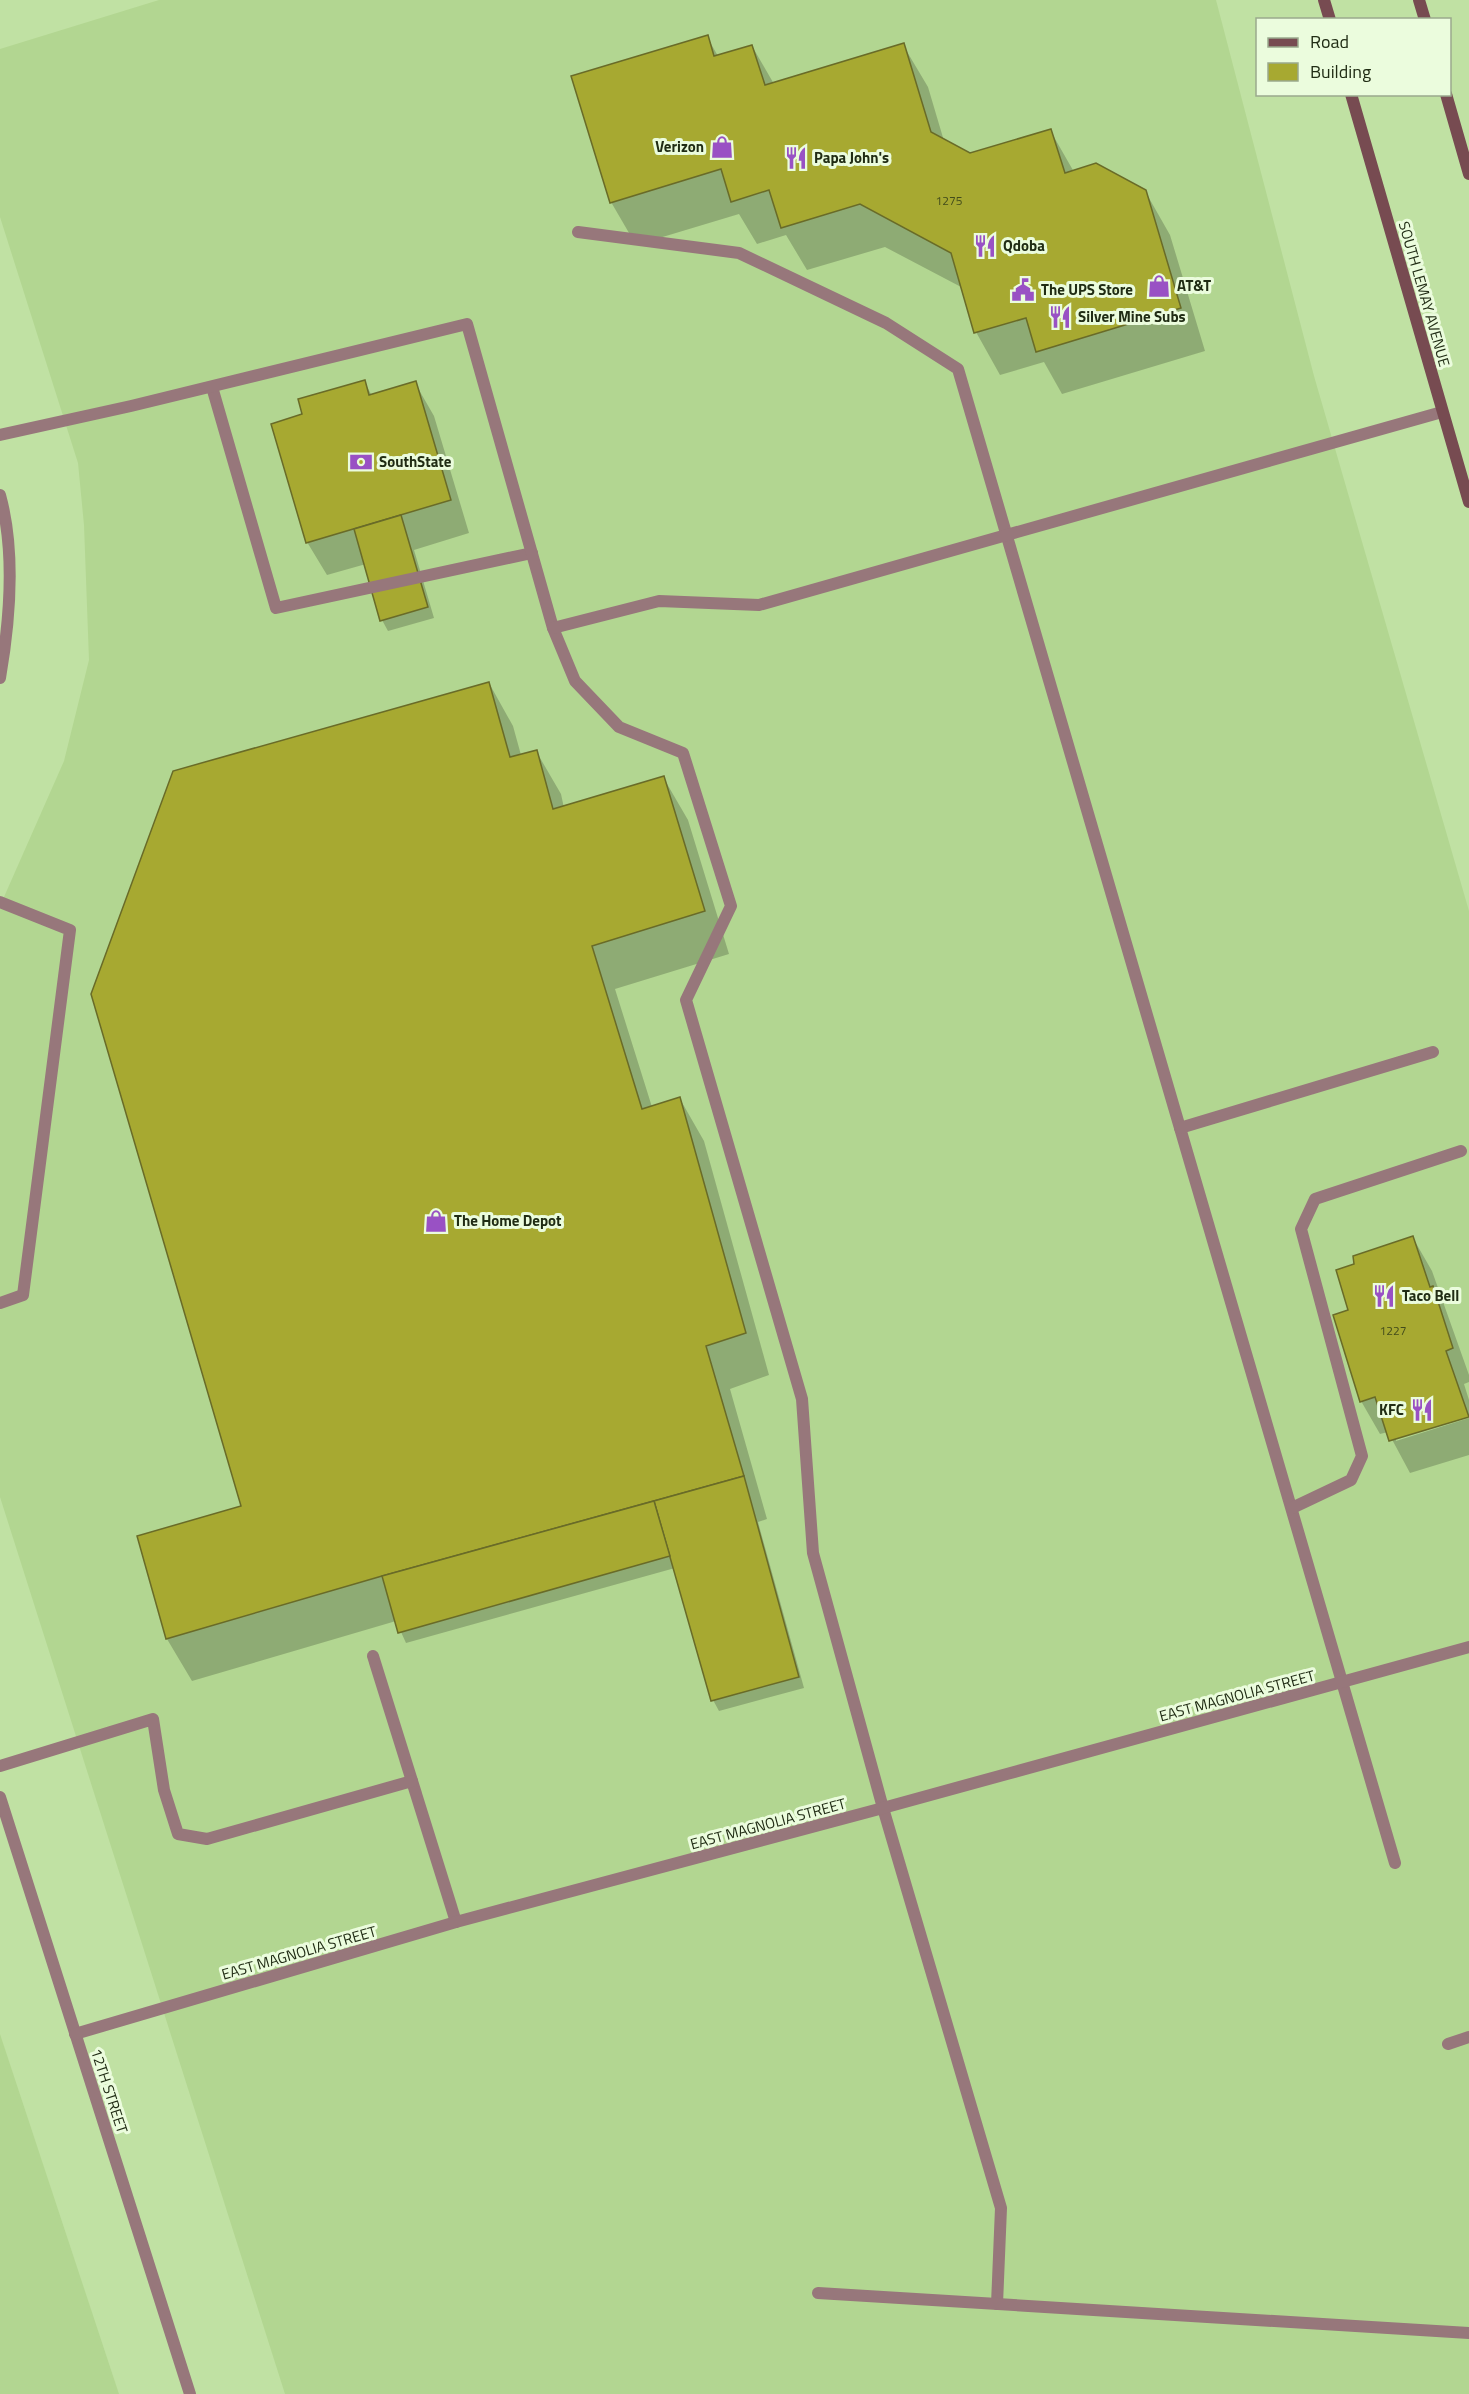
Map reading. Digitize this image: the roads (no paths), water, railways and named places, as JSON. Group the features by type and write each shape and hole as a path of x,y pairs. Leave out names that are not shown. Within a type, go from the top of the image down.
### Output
{"main road":[{"path":"1324,0 1329,18"},
{"path":"1419,0 1424,18"},
{"name":"SOUTH LEMAY AVENUE","path":"1352,96 1469,502"},
{"path":"1447,96 1469,174"}],"street":[{"path":"578,232 739,253 886,322 958,369 1395,1863"},
{"path":"0,435 212,387 466,324 553,628 575,681 619,727 683,753 731,906 686,1000 802,1399 813,1553 883,1809 1001,2208 997,2304"},
{"path":"212,387 276,608 532,553"},
{"path":"553,628 659,602 759,605 1442,412"},
{"path":"0,495 4,508 10,578 7,635 0,678"},
{"path":"0,902 70,930 23,1295 0,1303"},
{"path":"1180,1128 1433,1052"},
{"path":"1292,1508 1351,1480 1362,1456 1301,1229 1315,1199 1461,1151"},
{"name":"EAST MAGNOLIA STREET","path":"75,2034 456,1922 883,1809 1469,1647"},
{"path":"373,1656 456,1922"},
{"path":"0,1766 153,1719 164,1790 178,1834 207,1839 412,1781"},
{"name":"12TH STREET","path":"0,1797 190,2394"},
{"path":"1448,2044 1469,2037"},
{"path":"818,2293 1469,2332"}],"place":[{"name":"Verizon","path":"722,147"},
{"name":"Papa John's","path":"796,158"},
{"name":"Qdoba","path":"985,246"},
{"name":"AT&T","path":"1159,286"},
{"name":"The UPS Store","path":"1023,290"},
{"name":"Silver Mine Subs","path":"1060,317"},
{"name":"SouthState","path":"361,462"},
{"name":"The Home Depot","path":"436,1221"},
{"name":"Taco Bell","path":"1384,1296"},
{"name":"KFC","path":"1422,1410"}]}
